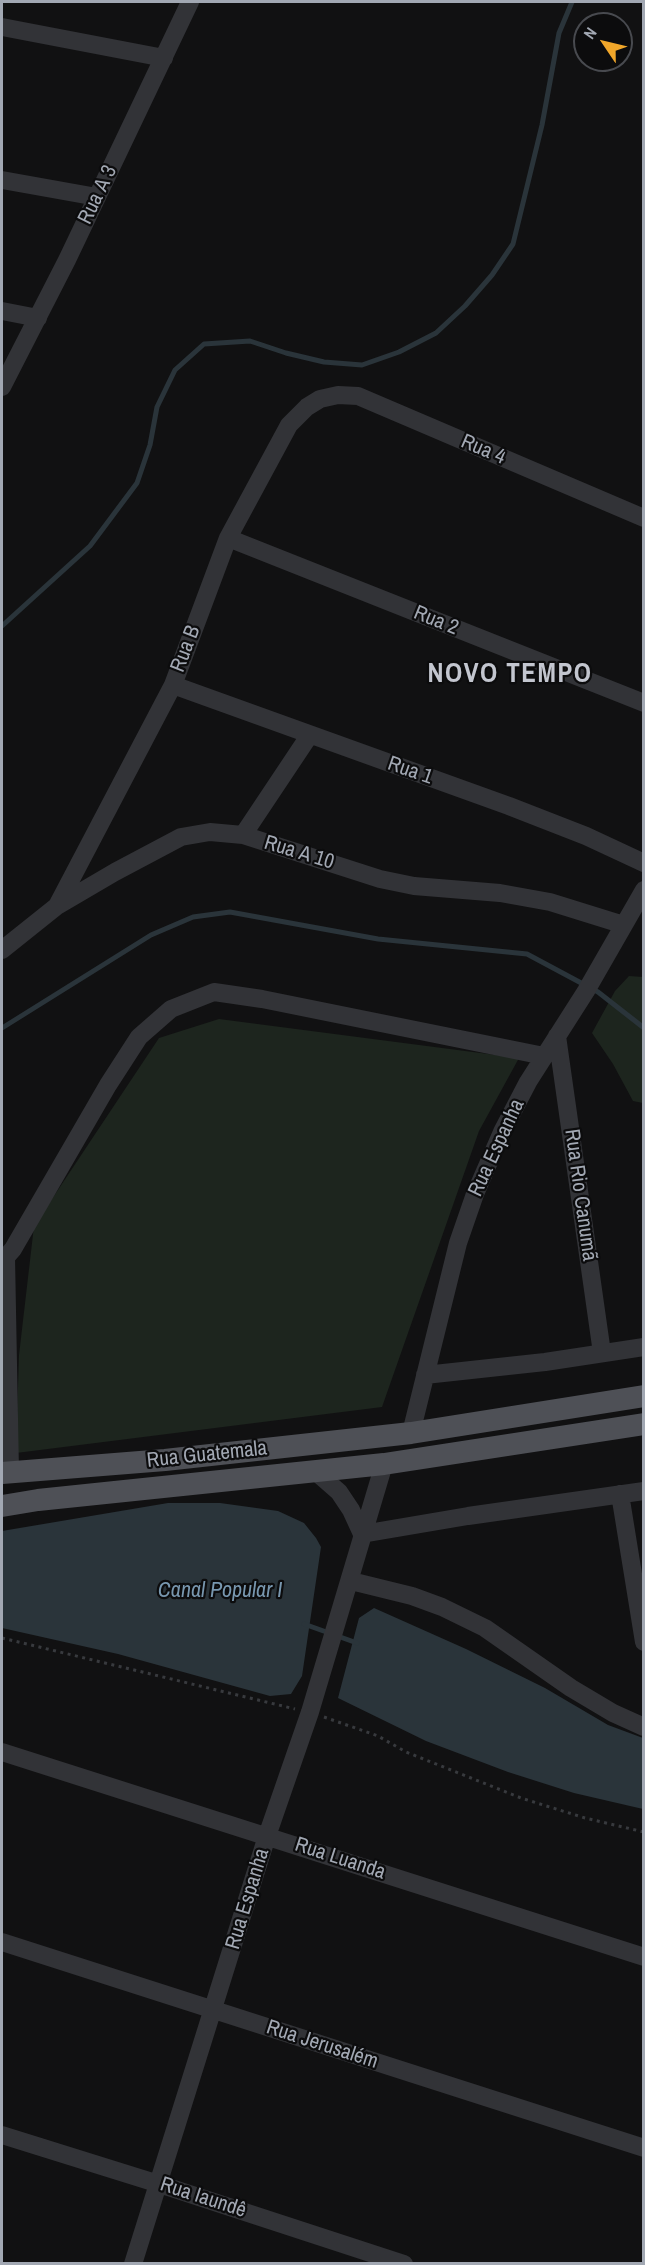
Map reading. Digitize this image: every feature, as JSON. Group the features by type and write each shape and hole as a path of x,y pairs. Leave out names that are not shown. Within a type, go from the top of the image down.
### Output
{"main road":[{"name":"Rua Guatemala","path":"6,1473 165,1460 411,1433 644,1396"},
{"name":"Rua Guatemala","path":"2,1506 38,1500 384,1464 644,1424"},
{"path":"165,1460 167,1487"}],"street":[{"name":"Rua A 3","path":"2,387 38,318 190,2"},
{"path":"2,27 164,58"},
{"path":"2,180 97,197"},
{"path":"2,310 38,318"},
{"name":"Rua 4","path":"320,399 338,395 357,396 644,518"},
{"name":"Rua B","path":"57,906 173,685 228,538 289,425 307,407 320,399"},
{"name":"Rua 2","path":"228,538 644,703"},
{"name":"Rua 1","path":"173,685 309,736 509,806 586,836 644,864"},
{"path":"243,835 309,736"},
{"name":"Rua A 10","path":"2,950 57,906 181,837 210,832 243,835 380,879 414,886 500,893 550,902 624,925"},
{"name":"Rua Espanha","path":"411,1433 458,1244 475,1194 502,1132 528,1082 586,991 644,890"},
{"path":"6,1473 4,1257 13,1249 108,1085 139,1037 171,1009 214,992 262,999 544,1056"},
{"name":"Rua Rio Canumã","path":"558,1036 602,1353"},
{"path":"425,1375 644,1347"},
{"name":"Rua Espanha","path":"133,2264 267,1836 310,1712 351,1581 362,1534 384,1464"},
{"path":"315,1471 339,1492 351,1510 362,1534 468,1516 644,1491"},
{"path":"620,1494 644,1642"},
{"path":"351,1581 412,1596 442,1607 485,1628 571,1688 613,1713 644,1727"},
{"name":"Rua Luanda","path":"2,1752 644,1957"},
{"name":"Rua Jerusalém","path":"2,1942 644,2148"},
{"name":"Rua Iaundê","path":"2,2136 159,2184 404,2264"}],"path":[{"path":"2,1638 191,1683 269,1705 310,1712 378,1736 406,1752 521,1798 585,1818 644,1832"}],"shaded area":[{"path":"629,976 643,977 643,1103 633,1101 613,1064 592,1033 615,991"},
{"path":"219,1019 519,1058 479,1131 382,1407 16,1453 19,1355 34,1226 159,1038"}],"water":[{"name":"Canal Popular I","path":"168,1503 220,1503 278,1511 304,1523 316,1538 321,1547 302,1676 291,1694 270,1696 118,1654 2,1628 2,1531"},
{"path":"374,1608 466,1649 545,1688 608,1725 643,1738 643,1809 574,1793 508,1772 426,1741 338,1698 359,1618"}],"waterway":[{"path":"2,626 90,546 137,483 150,445 157,407 175,370 204,344 250,341 324,362 362,365 399,352 436,333 465,306 492,275 513,244 542,125 559,33 572,2"},
{"path":"2,1028 151,935 193,917 230,912 378,939 527,954 598,992 644,1028"},
{"path":"304,1624 357,1643"}],"district":[{"name":"NOVO TEMPO","path":"510,675"}]}
